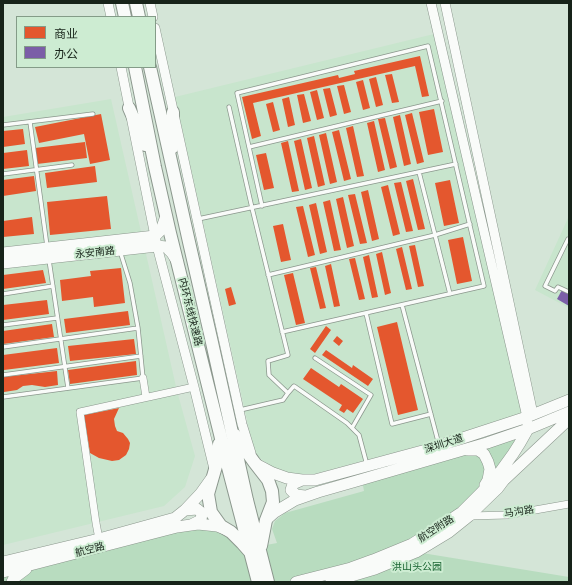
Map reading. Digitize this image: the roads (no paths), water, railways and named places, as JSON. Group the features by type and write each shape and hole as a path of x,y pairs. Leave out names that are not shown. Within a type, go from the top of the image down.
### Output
{"highway":[{"path":"122,3 125,16"},
{"path":"136,3 140,16"},
{"name":"内环东线快速路","path":"135,68 166,216 236,499 256,554"},
{"name":"内环东线快速路","path":"150,68 171,165 233,432 256,554"},
{"path":"129,108 155,167"},
{"path":"171,165 173,112"},
{"path":"233,432 268,480 272,491 273,502 256,554 258,582"},
{"path":"220,434 216,466 208,494 211,512 221,526 231,532 256,554 268,582"}],"main road":[{"path":"166,216 156,241 172,253 178,264"},
{"name":"永安南路","path":"3,263 48,253 156,241"},
{"name":"永安南路","path":"3,253 48,253"},
{"name":"深圳大道","path":"254,462 273,473 287,478 315,480 439,446 569,400"},
{"name":"深圳大道","path":"266,520 275,512 305,496 531,428 569,412"},
{"name":"航空附路","path":"331,582 375,569 416,552 450,532 469,516 498,488 504,480 527,443 531,428 530,415"},
{"name":"航空附路","path":"504,480 569,419"},
{"name":"航空附路","path":"296,582 351,568 412,544 462,512 500,472 531,428"},
{"path":"461,450 478,450 484,454 488,462 490,469 488,480 481,493"},
{"path":"214,475 201,493 176,522 191,525 198,524 217,526 231,532"},
{"path":"302,480 293,484 291,490 296,495 305,496"},
{"path":"185,510 197,510 202,513 200,520 191,525"},
{"name":"航空路","path":"3,562 176,522"},
{"name":"航空路","path":"3,572 30,566 176,522"},
{"path":"12,582 14,578 30,566"}],"street":[{"path":"108,3 111,16"},
{"path":"150,3 153,16"},
{"path":"431,3 530,415"},
{"path":"445,3 530,415"},
{"path":"156,33 239,410 254,462"},
{"path":"121,68 156,241 194,387 214,475"},
{"path":"143,378 146,397"},
{"path":"99,539 80,412 194,387"},
{"name":"马沟路","path":"469,516 507,515 569,504"}],"lane":[{"path":"262,206 237,93 428,46 484,286 282,332"},
{"path":"248,147 442,101"},
{"path":"229,107 288,355 268,360 269,375 288,393"},
{"path":"3,126 93,114"},
{"path":"30,122 68,388"},
{"path":"197,220 456,164"},
{"path":"3,174 72,165"},
{"path":"419,172 450,294"},
{"path":"268,275 470,224"},
{"path":"569,239 546,286 555,291 558,287 569,292"},
{"path":"3,397 143,378 138,328 130,284 117,245"},
{"path":"3,294 53,286"},
{"path":"402,305 439,446"},
{"path":"366,313 392,424 431,414"},
{"path":"3,326 57,318"},
{"path":"3,347 138,328"},
{"path":"3,374 141,356"},
{"path":"315,358 371,395 352,428"},
{"path":"239,410 283,400 294,386 347,423 359,435 368,466"}],"park label":[{"name":"洪山头公园","path":"417,567"}]}
